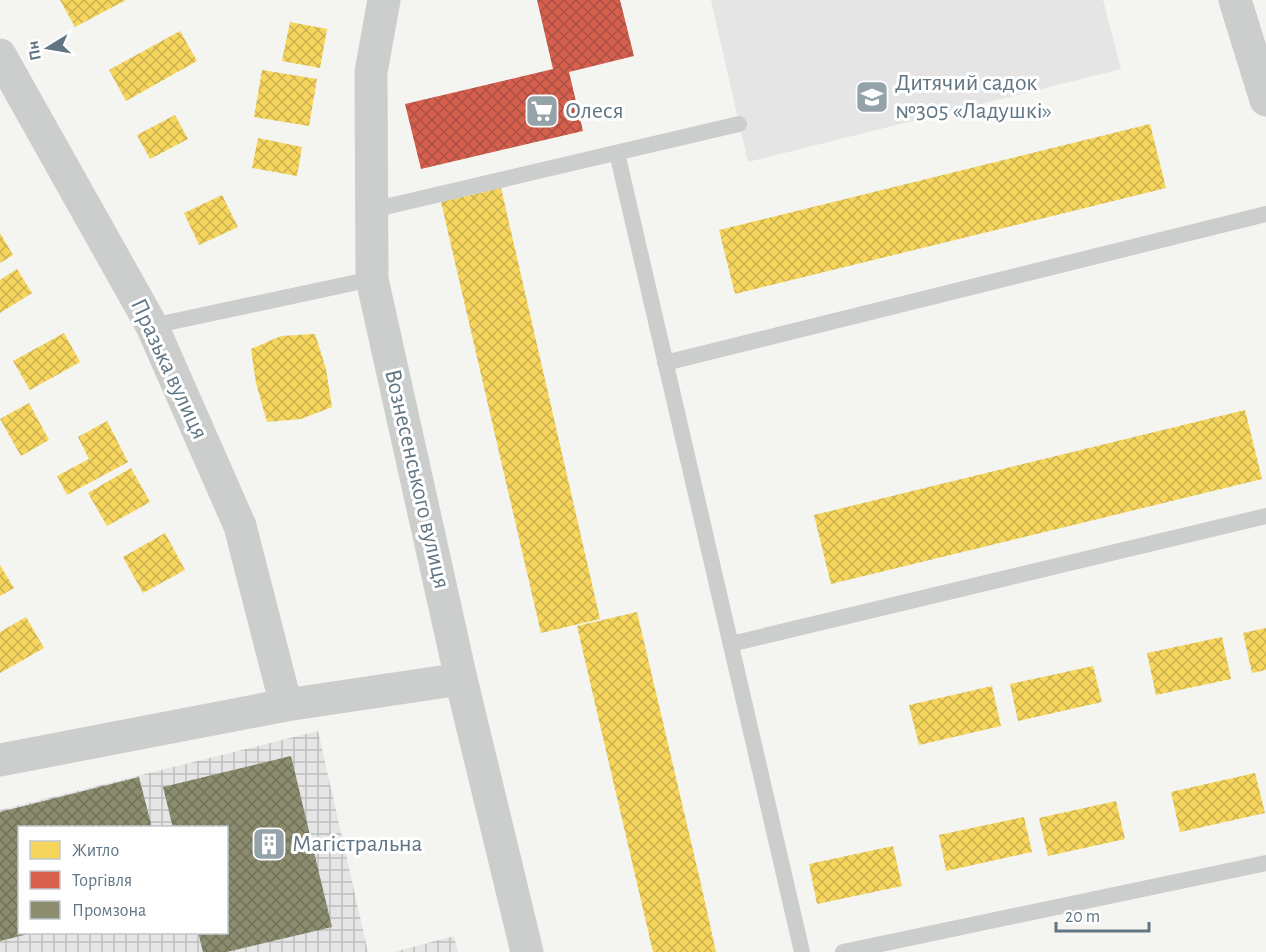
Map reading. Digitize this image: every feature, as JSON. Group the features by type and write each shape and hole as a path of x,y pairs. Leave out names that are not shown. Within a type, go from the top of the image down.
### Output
{"street":[{"name":"Вознесенського вулиця","path":"384,0 371,72 372,279 461,679 527,952"},
{"path":"1235,0 1266,100"},
{"name":"Празька вулиця","path":"0,55 152,326 240,526 286,705"},
{"path":"0,760 286,705 461,679"}],"lane":[{"path":"372,210 739,124"},
{"path":"617,153 802,952"},
{"path":"665,363 1266,214"},
{"path":"152,326 372,279"},
{"path":"731,644 1266,516"},
{"path":"843,952 1266,863"}],"shaded area":[{"name":"Дитячий садок №305 «Ладушкі»","path":"711,0 1103,0 1121,69 748,162"},
{"path":"318,731 368,952 0,952 0,810"},
{"path":"454,936 458,952 394,952"}],"building: Житло":[{"path":"60,0 126,0 75,27"},
{"path":"290,22 327,29 320,68 282,61"},
{"path":"180,31 197,61 126,101 109,70"},
{"path":"262,70 317,79 309,126 254,117"},
{"path":"175,115 188,139 150,159 137,135"},
{"path":"1150,124 1166,188 735,294 719,230"},
{"path":"258,138 302,147 297,176 252,168"},
{"path":"501,188 600,619 541,633 441,202"},
{"path":"222,195 238,227 199,245 184,213"},
{"path":"0,233 13,255 0,263"},
{"path":"17,269 32,293 0,313 0,280"},
{"path":"64,333 80,362 30,390 13,361"},
{"path":"315,334 326,369 332,407 301,419 267,422 256,383 251,349 281,336"},
{"path":"29,403 49,440 21,456 0,419"},
{"path":"1245,410 1262,479 831,584 814,515"},
{"path":"107,421 128,462 67,495 57,476 89,459 78,437"},
{"path":"131,468 150,502 107,526 88,493"},
{"path":"165,533 185,570 143,593 123,557"},
{"path":"0,565 14,588 0,596"},
{"path":"637,612 716,952 653,952 577,626"},
{"path":"26,617 44,648 0,673 0,632"},
{"path":"1266,628 1266,670 1252,673 1243,633"},
{"path":"1222,637 1231,679 1156,695 1147,653"},
{"path":"1093,666 1102,702 1018,721 1010,684"},
{"path":"992,686 1001,726 919,745 909,705"},
{"path":"1255,773 1265,813 1180,832 1171,792"},
{"path":"1116,801 1125,839 1048,856 1039,818"},
{"path":"1024,817 1032,852 946,871 939,835"},
{"path":"893,846 902,886 817,904 809,864"}],"building: Торгівля":[{"path":"537,0 620,0 634,56 569,72 583,131 421,169 405,104 553,69"}],"building: Промзона":[{"name":"Магістральна","path":"291,756 332,927 227,952 203,952 198,934 228,934 228,826 173,826 163,787"},
{"path":"139,777 151,826 18,826 18,934 28,934 0,941 0,812"}],"place":[{"name":"Дитячий садок №305 «Ладушкі»","path":"872,97"},
{"name":"Олеся","path":"542,111"},
{"name":"Магістральна","path":"269,844"}]}
